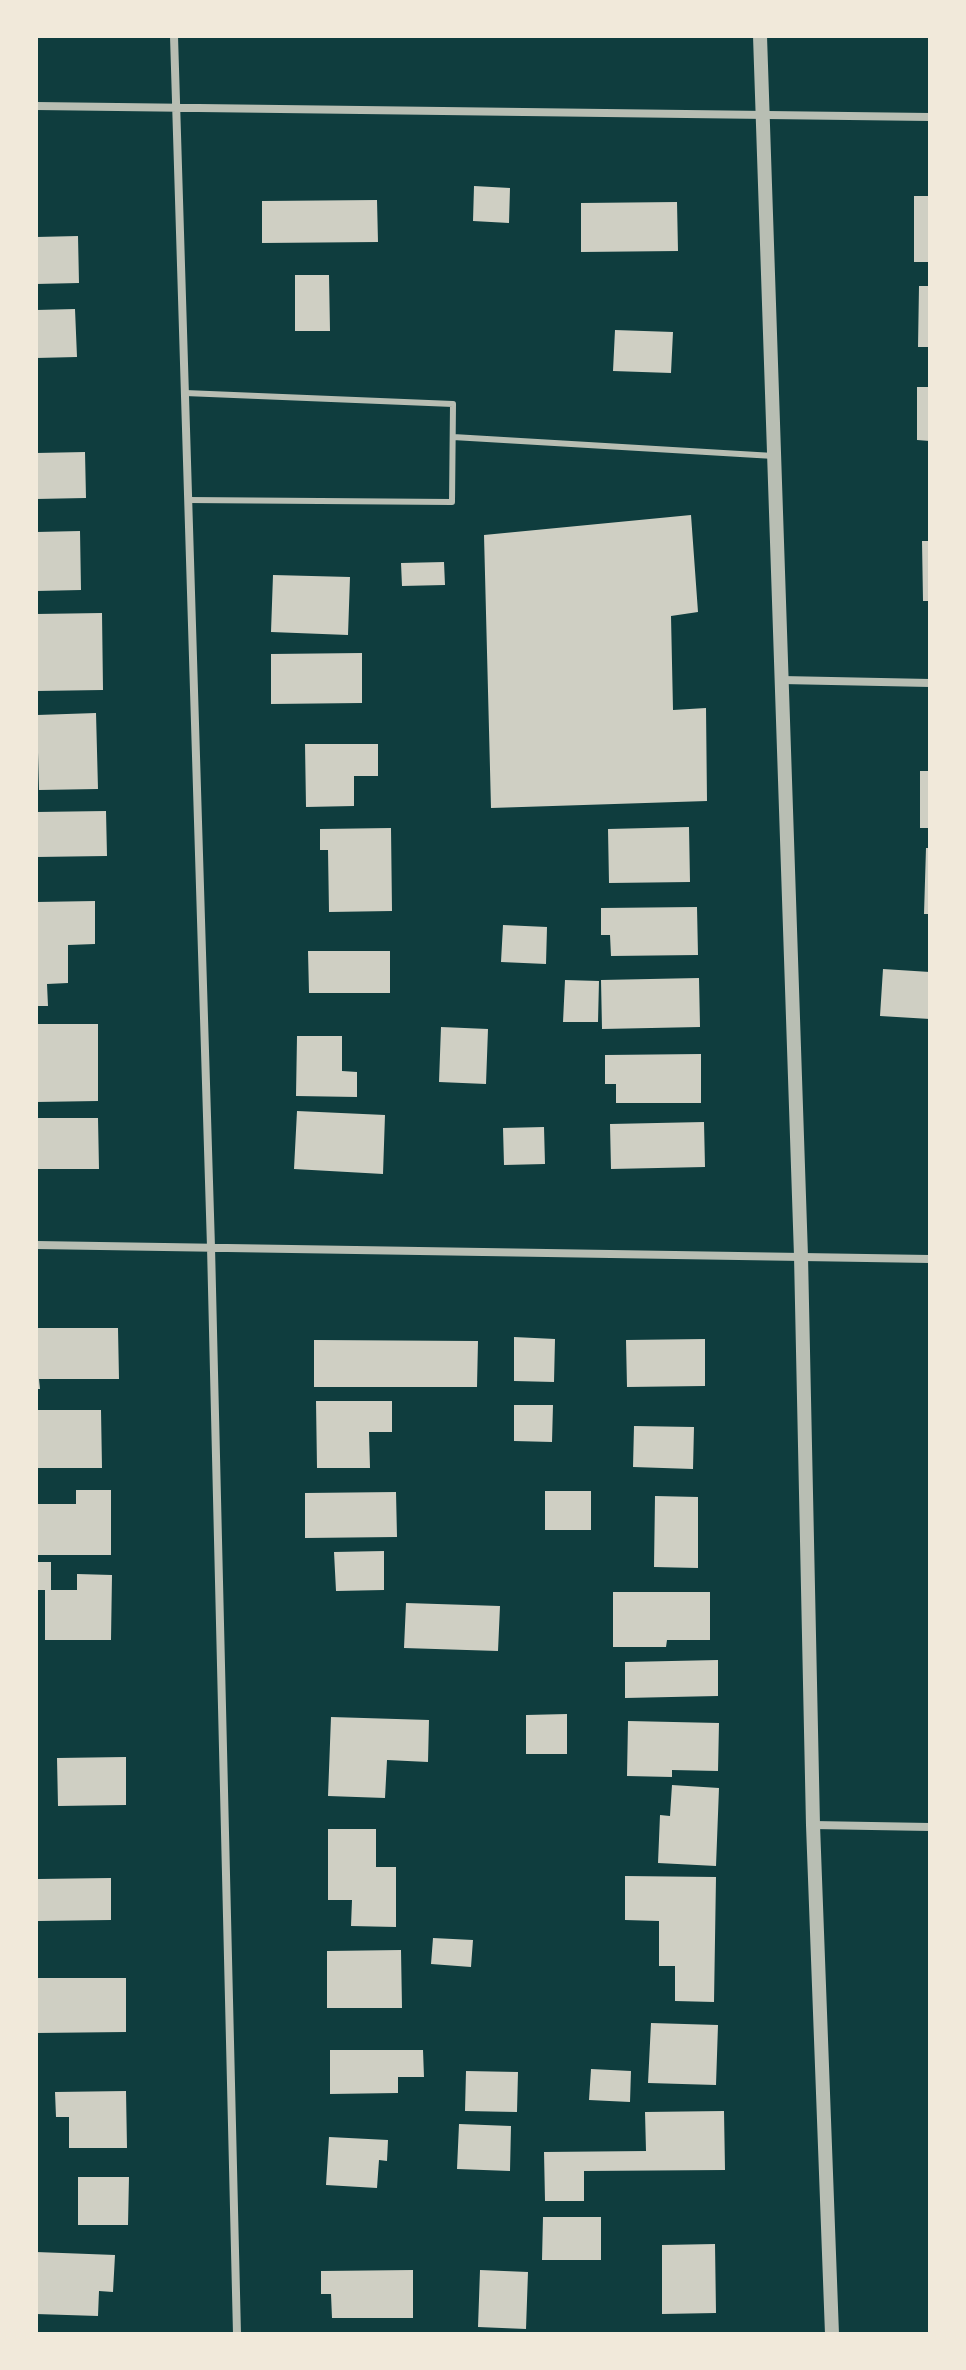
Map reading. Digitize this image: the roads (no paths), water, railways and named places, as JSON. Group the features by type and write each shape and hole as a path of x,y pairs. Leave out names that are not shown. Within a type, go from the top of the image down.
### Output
{"street":[{"path":"174,36 211,1247 237,2334"},
{"path":"760,36 801,1256 813,1825 832,2334"},
{"path":"36,106 930,117"},
{"path":"782,680 930,683"},
{"path":"36,1245 930,1259"},
{"path":"813,1825 930,1827"}],"lane":[{"path":"185,393 453,404 452,502 188,500"},
{"path":"453,437 774,456"}]}
